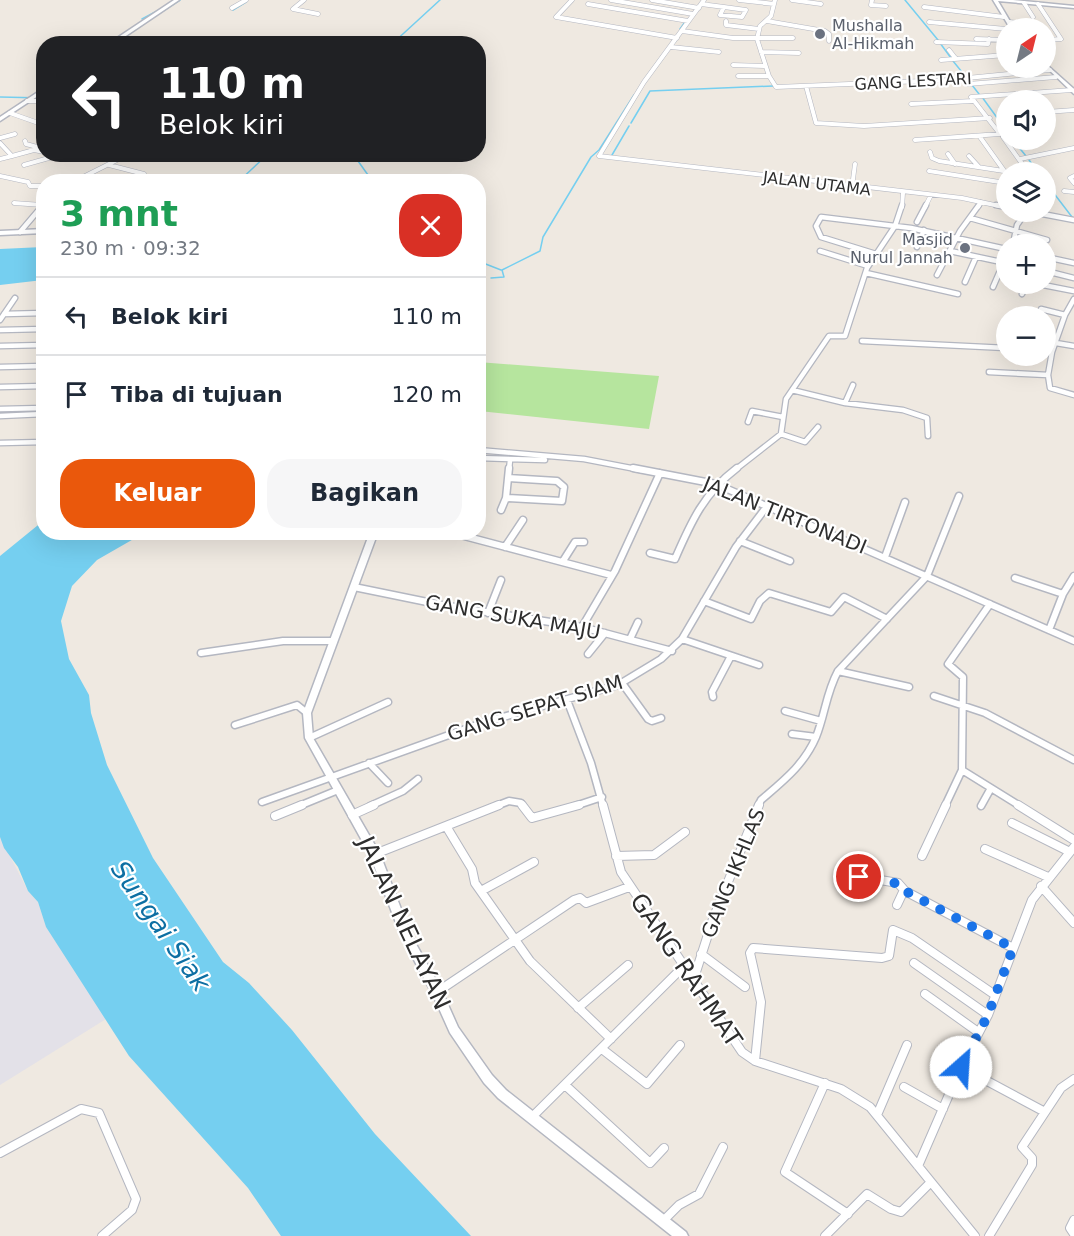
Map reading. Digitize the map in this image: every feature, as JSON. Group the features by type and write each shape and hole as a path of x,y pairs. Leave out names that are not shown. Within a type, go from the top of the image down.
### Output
{"main road":[{"path":"122,36 177,0"},
{"path":"1004,16 997,0 1074,7"},
{"path":"1056,76 1073,91"},
{"path":"0,119 36,94"},
{"path":"0,233 36,231"},
{"name":"JALAN NELAYAN","path":"371,540 307,713 309,738 375,854 406,936 437,992 454,1030 488,1079 662,1223 682,1236"}],"street":[{"path":"232,8 246,0"},
{"path":"304,0 293,9 318,14"},
{"path":"572,0 556,17 677,38"},
{"path":"610,0 693,14"},
{"path":"638,5 643,0"},
{"path":"652,0 701,3 746,10 742,17 720,15 724,7"},
{"path":"738,75 769,76 757,39 759,28 767,21 775,2 739,0"},
{"path":"792,0 821,4"},
{"path":"872,0 871,5 886,6"},
{"path":"701,3 671,47 719,52"},
{"path":"1024,3 1033,17"},
{"path":"588,4 688,21"},
{"path":"1038,4 1047,18"},
{"path":"924,7 1004,16"},
{"path":"726,21 726,25 759,28"},
{"path":"767,21 825,31 829,34 829,40"},
{"path":"929,22 938,26 961,25 996,28"},
{"path":"961,25 961,31"},
{"path":"985,27 986,34"},
{"path":"682,31 757,39 793,38"},
{"path":"975,39 996,39"},
{"path":"936,42 988,44 989,39"},
{"name":"JALAN UTAMA","path":"671,47 644,82 599,156 996,204"},
{"path":"949,50 956,59"},
{"path":"761,52 799,53"},
{"path":"941,60 996,56"},
{"path":"733,65 765,66"},
{"name":"GANG LESTARI","path":"769,76 776,87 947,81 996,75"},
{"path":"968,84 1034,78"},
{"path":"806,86 816,123 864,126 990,118"},
{"path":"996,126 970,98 1073,91"},
{"path":"804,102 811,99"},
{"path":"27,101 36,101"},
{"path":"911,104 973,101"},
{"path":"1056,111 1074,110"},
{"path":"10,112 36,122"},
{"path":"0,138 15,134"},
{"path":"915,140 996,135"},
{"path":"980,138 999,162"},
{"path":"25,141 26,144 36,147"},
{"path":"0,142 12,156"},
{"path":"1020,159 1074,148"},
{"path":"0,159 36,150"},
{"path":"1013,150 1022,162"},
{"path":"930,152 934,160 996,170"},
{"path":"948,154 955,164"},
{"path":"969,156 978,167"},
{"path":"24,165 36,162"},
{"path":"89,174 113,162"},
{"path":"109,164 144,174"},
{"path":"852,187 855,165"},
{"path":"929,171 996,181"},
{"path":"0,176 36,186"},
{"path":"1074,176 1070,178 1074,183"},
{"path":"1064,191 1074,192"},
{"path":"650,553 675,559 693,518 716,484 781,434 783,407 792,390 829,336 844,336 868,266 897,225 902,212 903,193"},
{"path":"917,222 931,195"},
{"path":"937,275 956,238 981,202"},
{"path":"14,203 36,205"},
{"path":"20,232 36,213"},
{"path":"876,254 820,237 816,231 821,217 897,225 996,247"},
{"path":"1056,217 1074,220"},
{"path":"970,218 1026,234"},
{"path":"1015,234 1021,222"},
{"path":"917,247 924,230"},
{"path":"820,251 868,266"},
{"path":"950,251 996,260"},
{"path":"965,282 976,257"},
{"path":"1056,259 1074,263"},
{"path":"866,273 958,294"},
{"path":"1056,274 1074,278"},
{"path":"993,287 996,281"},
{"path":"1056,288 1074,291"},
{"path":"2,311 8,308 15,298"},
{"path":"1074,299 1065,315 1056,343 1074,346"},
{"path":"2,311 36,313"},
{"path":"0,320 2,311"},
{"path":"1056,313 1065,315"},
{"path":"0,330 36,329"},
{"path":"862,341 996,348"},
{"path":"0,346 36,345"},
{"path":"0,368 36,366"},
{"path":"1050,366 1050,388 1074,395"},
{"path":"989,372 1048,375"},
{"path":"845,403 853,385"},
{"path":"0,387 36,386"},
{"path":"792,390 845,403 903,410 922,415 927,418 928,436"},
{"path":"0,409 36,408"},
{"path":"748,422 752,411 783,417"},
{"path":"0,416 36,414"},
{"path":"781,434 805,442 818,427"},
{"path":"0,443 36,442"},
{"name":"JALAN TIRTONADI","path":"486,451 584,459 716,484 1074,640"},
{"path":"492,459 493,451"},
{"path":"501,510 506,498 507,460 505,452"},
{"path":"486,458 545,460"},
{"path":"582,627 610,575 615,571 660,473"},
{"path":"506,498 562,501 564,492 562,484 557,481 507,478"},
{"path":"927,576 959,495"},
{"path":"885,557 905,502"},
{"name":"GANG SEPAT SIAM","path":"262,802 485,722 622,683 672,651 682,639 741,541 768,505"},
{"path":"505,546 523,520"},
{"path":"481,540 610,575"},
{"path":"741,541 790,561"},
{"path":"563,561 575,542 584,542"},
{"name":"GANG IKHLAS","path":"694,978 712,919 761,800 793,776 816,737 828,689 838,671 927,576"},
{"path":"1049,630 1063,594 1074,576"},
{"path":"1016,578 1063,594"},
{"path":"488,613 501,580"},
{"name":"GANG SUKA MAJU","path":"354,587 488,613 582,627 672,651"},
{"path":"704,602 751,619 760,602 769,593 831,612 844,597 887,619"},
{"path":"922,856 962,770 963,677 948,664 990,604"},
{"path":"630,639 638,622"},
{"path":"588,654 605,633"},
{"path":"682,639 759,665"},
{"path":"201,653 283,641 334,642"},
{"path":"713,697 712,692 731,656"},
{"path":"838,671 909,687"},
{"path":"622,683 648,719 652,721 661,718"},
{"path":"934,696 964,704 1074,760"},
{"name":"GANG RAHMAT","path":"567,700 602,797 616,856 629,887 694,978 709,1005 742,1052 755,1060 825,1083 854,1096 877,1115 975,1236"},
{"path":"309,738 388,702"},
{"path":"235,725 297,705 307,713"},
{"path":"785,711 821,721"},
{"path":"792,734 816,737"},
{"path":"369,763 388,783"},
{"path":"962,770 1074,840"},
{"path":"352,815 403,791 418,779"},
{"path":"981,806 992,788"},
{"path":"275,816 338,790"},
{"path":"375,854 509,801 522,804 532,818 550,815 602,797"},
{"path":"918,1166 961,1067 988,1015 1032,900 1072,849 1012,824"},
{"path":"446,826 472,868 472,878 530,961 611,1040"},
{"path":"616,856 654,855 685,832"},
{"path":"985,849 1048,877"},
{"path":"481,891 534,862"},
{"path":"839,873 898,883 904,890 1013,948"},
{"path":"1041,886 1074,923"},
{"path":"437,992 576,899 580,898 586,903 629,887"},
{"path":"897,905 904,890"},
{"path":"755,1060 761,1002 750,953 753,948 882,957 889,956 893,930 912,938 995,996"},
{"path":"701,954 745,987"},
{"path":"914,963 988,1015"},
{"path":"578,1008 628,965"},
{"path":"532,1117 684,965"},
{"path":"925,994 978,1032"},
{"path":"602,1049 647,1084 680,1045"},
{"path":"877,1115 906,1045"},
{"path":"961,1067 1045,1112"},
{"path":"989,1236 1032,1165 1032,1158 1022,1147 1061,1088 1074,1079"},
{"path":"825,1083 785,1172 789,1177 820,1193 848,1214"},
{"path":"565,1085 650,1163 664,1148"},
{"path":"904,1087 943,1109"},
{"path":"0,1153 81,1109 99,1113 136,1199 132,1210 102,1236"},
{"path":"662,1223 679,1205 699,1194 723,1147"},
{"path":"825,1236 867,1194 873,1195 888,1208 901,1212 931,1182"},
{"path":"1074,1220 1070,1228 1074,1234"}],"shaded area":[{"path":"0,837 28,891 38,902 46,927 106,1019 0,1085"}],"green space":[{"path":"486,363 659,376 649,429 486,412"}],"water":[{"path":"36,247 36,281 0,285 0,249"},
{"name":"Sungai Siak","path":"36,527 36,540 132,540 97,560 72,586 61,621 69,659 89,695 91,713 107,765 153,858 223,962 249,983 292,1030 375,1134 471,1236 281,1236 248,1188 129,1056 46,927 38,902 28,891 18,867 4,848 0,837 0,556"}],"waterway":[{"path":"163,11 180,0"},
{"path":"401,36 440,0"},
{"path":"905,0 938,40"},
{"path":"233,10 246,2"},
{"path":"142,19 159,10"},
{"path":"680,29 685,22"},
{"path":"940,43 951,58"},
{"path":"953,61 966,77"},
{"path":"972,85 979,94"},
{"path":"631,123 650,91 773,86"},
{"path":"491,278 504,277 502,270 540,251 543,237 591,157 599,150 634,95"},
{"path":"0,97 36,98"},
{"path":"982,97 996,116"},
{"path":"612,155 629,126"},
{"path":"1021,150 1026,156"},
{"path":"247,174 259,162"},
{"path":"359,162 367,174"},
{"path":"1056,196 1072,217"},
{"path":"486,264 501,270"}],"place":[{"name":"Mushalla Al-Hikmah","path":"820,34"},
{"name":"Masjid Nurul Jannah","path":"965,248"}],"route":[{"path":"859,877 900,884 905,891 1013,948 988,1015 961,1067"}]}
